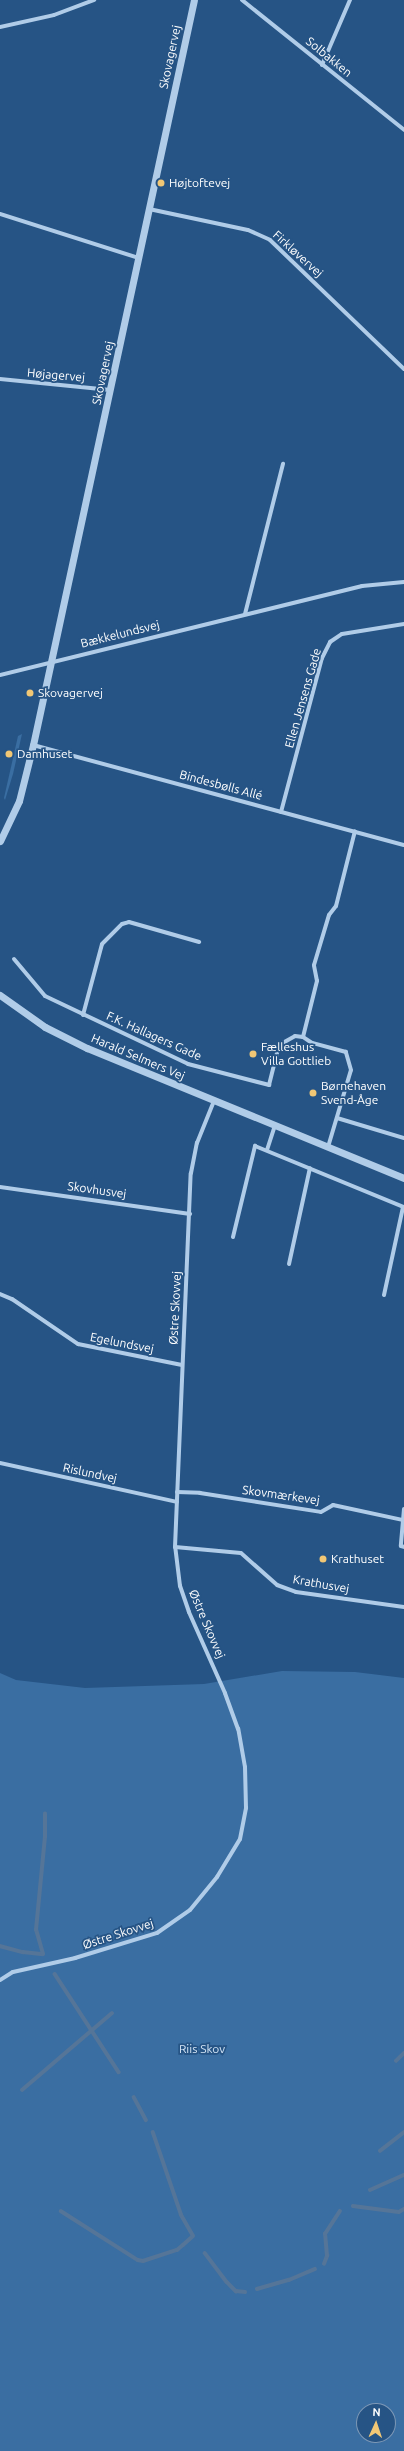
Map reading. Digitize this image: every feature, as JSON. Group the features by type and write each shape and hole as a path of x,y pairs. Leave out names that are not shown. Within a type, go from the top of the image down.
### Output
{"street":[{"path":"0,27 54,14 94,0"},
{"name":"Skovagervej","path":"0,841 20,801 33,745 194,0"},
{"name":"Solbakken","path":"242,0 404,130"},
{"path":"322,65 350,0"},
{"name":"Firkløvervej","path":"149,209 248,230 270,240 404,369"},
{"path":"0,214 139,258"},
{"name":"Højagervej","path":"0,379 110,390"},
{"path":"245,614 283,464"},
{"name":"Bækkelundsvej","path":"0,675 362,586 404,582"},
{"name":"Ellen Jensens Gade","path":"281,812 322,658 330,642 342,634 404,624"},
{"name":"Bindesbølls Allé","path":"33,745 404,844"},
{"path":"328,1147 351,1070 346,1052 312,1042 303,1037 317,981 314,965 329,915 336,906 355,831"},
{"path":"82,1015 102,944 122,924 129,922 199,942"},
{"name":"F.K. Hallagers Gade","path":"14,959 45,996 82,1015 188,1064 269,1085 279,1044 295,1036 303,1037"},
{"name":"Harald Selmers Vej","path":"0,995 45,1027 68,1040 404,1178"},
{"name":"Østre Skovvej","path":"0,1980 13,1972 75,1958 157,1933 190,1910 217,1877 240,1839 246,1808 245,1774 238,1729 225,1692 200,1639 182,1592 175,1547 192,1156 214,1101"},
{"path":"337,1118 404,1138"},
{"path":"267,1150 275,1126"},
{"path":"232,1237 255,1146 404,1207 384,1295"},
{"path":"289,1264 310,1168"},
{"name":"Skovhusvej","path":"0,1187 190,1214"},
{"name":"Egelundsvej","path":"0,1294 12,1299 78,1344 182,1365"},
{"name":"Rislundvej","path":"0,1463 177,1502"},
{"name":"Skovmærkevej","path":"177,1492 200,1493 321,1512 333,1505 403,1520"},
{"path":"404,1509 401,1546 404,1547"},
{"name":"Krathusvej","path":"175,1547 241,1553 277,1585 296,1592 404,1607"}],"green space":[{"path":"22,734 13,774 5,800 4,798 18,736"},
{"name":"Riis Skov","path":"282,1671 355,1672 404,1678 404,2451 0,2451 0,1673 16,1680 85,1688 204,1684"}],"waterway":[{"path":"0,1946 23,1952 43,1954 36,1930 45,1837 45,1814"},
{"path":"55,1974 119,2072"},
{"path":"22,2090 112,2013"},
{"path":"396,2061 404,2053"},
{"path":"134,2097 146,2120"},
{"path":"380,2151 404,2132"},
{"path":"61,2211 138,2260 143,2261 177,2250 183,2245 193,2236 181,2215 153,2133"},
{"path":"370,2190 404,2175"},
{"path":"353,2206 399,2212 404,2209"},
{"path":"324,2264 327,2256 325,2234 340,2211"},
{"path":"205,2253 227,2282 236,2291 245,2292"},
{"path":"257,2289 289,2280 315,2269"}],"place":[{"name":"Højtoftevej","path":"161,183"},
{"name":"Skovagervej","path":"30,693"},
{"name":"Damhuset","path":"9,754"},
{"name":"Fælleshus Villa Gottlieb","path":"253,1054"},
{"name":"Børnehaven Svend-Åge","path":"313,1093"},
{"name":"Krathuset","path":"323,1559"}]}
